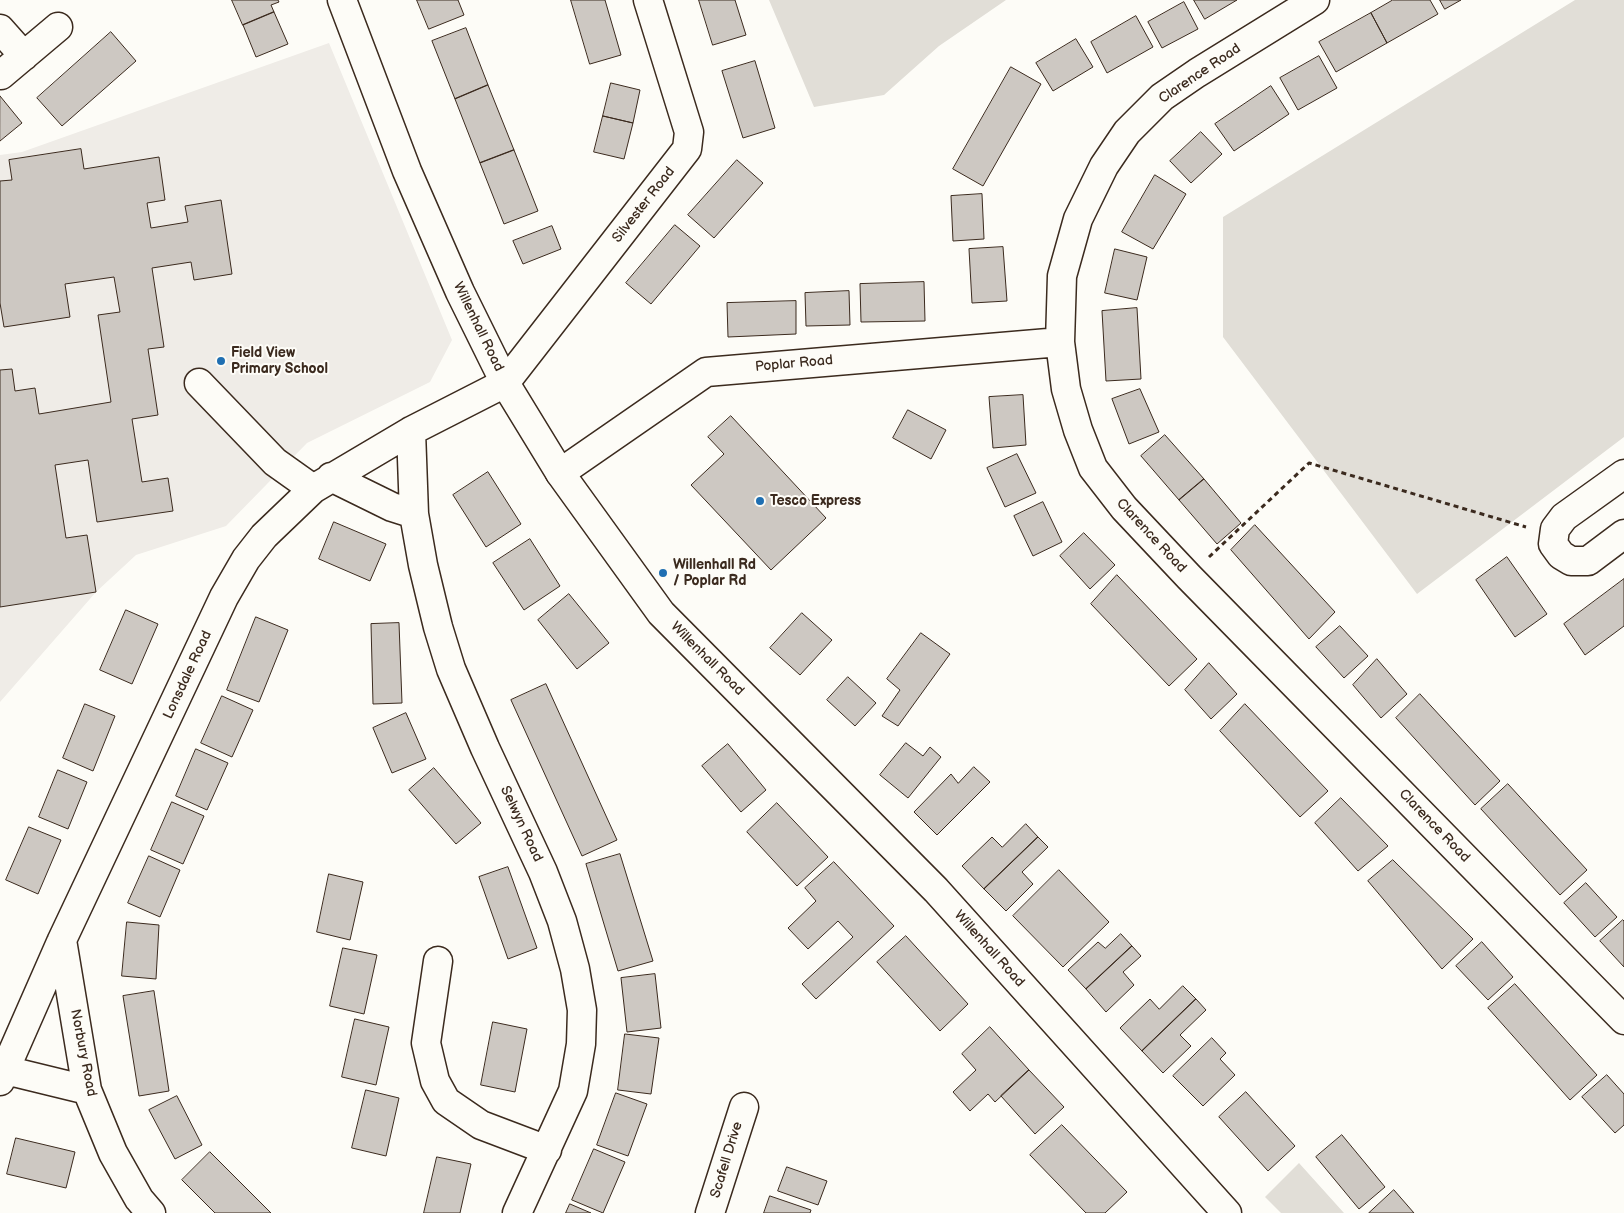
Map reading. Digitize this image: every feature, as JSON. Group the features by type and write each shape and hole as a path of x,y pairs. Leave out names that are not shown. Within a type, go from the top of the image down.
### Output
{"street":[{"name":"Willenhall Road","path":"342,0 407,171 460,292 505,383 560,473 662,613 936,890 1227,1213"},
{"name":"Silvester Road","path":"505,383 687,149 689,132 648,0"},
{"name":"Clarence Road","path":"1314,0 1197,72 1162,97 1127,132 1104,166 1078,219 1062,276 1060,342 1066,390 1078,430 1093,468 1124,508 1189,577 1624,1020"},
{"path":"1,75 58,27"},
{"path":"0,29 24,56"},
{"name":"Poplar Road","path":"560,473 706,372 1060,342"},
{"path":"199,383 275,462 322,483 414,514"},
{"name":"Lonsdale Road","path":"2,1072 62,940 224,597 246,559 264,536 322,483 411,431 505,383"},
{"name":"Selwyn Road","path":"411,431 414,514 423,565 438,627 451,669 485,748 543,872 562,921 575,969 582,1010 581,1044 573,1090 517,1213"},
{"path":"1624,474 1564,517 1555,529 1553,544 1560,556 1571,561 1588,561 1624,534"},
{"name":"Norbury Road","path":"62,940 87,1090 112,1153 139,1199 151,1213"},
{"path":"438,961 426,1043 435,1081 446,1101 481,1125 547,1150"},
{"path":"2,1072 87,1090"},
{"name":"Scafell Drive","path":"710,1213 744,1107"}],"path":[{"path":"1189,577 1309,463 1554,536"}],"shaded area":[{"path":"769,0 1006,0 939,46 884,95 814,107"},
{"path":"1575,0 1624,0 1624,437 1417,594 1223,337 1223,217"},
{"name":"Field View Primary School","path":"329,43 452,340 430,382 307,443 226,526 136,555 96,592 0,702 0,155 22,152"},
{"path":"1299,1163 1344,1213 1281,1213 1265,1197"}],"building":[{"path":"232,0 278,0 279,2 271,5 274,12 243,25"},
{"path":"417,0 458,0 464,15 429,29"},
{"path":"571,0 605,0 621,55 590,64"},
{"path":"699,0 735,0 746,35 713,45"},
{"path":"1194,0 1237,0 1205,19"},
{"path":"1393,0 1430,0 1438,14 1387,43 1371,13"},
{"path":"1440,0 1461,0 1445,9"},
{"path":"1184,2 1198,29 1162,48 1148,22"},
{"path":"274,12 288,44 256,57 243,25"},
{"path":"1371,13 1387,43 1336,72 1319,42"},
{"path":"1136,16 1153,47 1107,73 1091,42"},
{"path":"466,28 488,85 455,99 432,41"},
{"path":"111,32 136,61 62,126 37,98"},
{"path":"1076,39 1093,67 1053,91 1036,63"},
{"path":"1319,56 1337,88 1298,110 1280,78"},
{"path":"755,61 775,128 743,138 722,71"},
{"path":"1011,67 1041,84 983,186 953,169"},
{"path":"611,83 640,90 633,123 603,116"},
{"path":"488,85 514,150 480,163 455,99"},
{"path":"1271,86 1289,114 1234,151 1215,124"},
{"path":"0,96 22,123 0,141"},
{"path":"603,116 633,123 624,159 594,152"},
{"path":"1201,132 1222,154 1191,183 1170,161"},
{"path":"81,149 84,169 159,157 165,200 147,203 151,228 188,222 185,206 221,200 232,274 194,280 191,262 152,268 164,347 148,349 158,415 132,419 142,482 168,478 173,511 97,522 88,460 55,465 66,538 87,535 96,592 0,607 0,370 12,369 15,391 35,388 39,414 111,402 98,315 120,312 114,277 65,284 70,317 4,327 0,303 0,181 12,180 9,160"},
{"path":"514,150 538,211 504,224 480,163"},
{"path":"737,160 763,183 714,238 688,215"},
{"path":"1155,175 1186,194 1153,249 1122,232"},
{"path":"982,194 984,239 953,241 951,196"},
{"path":"675,225 700,246 651,304 626,283"},
{"path":"552,226 561,249 523,264 513,241"},
{"path":"1003,247 1007,301 972,303 969,249"},
{"path":"1115,249 1147,257 1137,300 1105,293"},
{"path":"924,282 925,321 861,322 860,284"},
{"path":"849,291 850,325 806,326 805,293"},
{"path":"796,301 796,334 728,337 727,303"},
{"path":"1137,308 1141,379 1106,381 1102,311"},
{"path":"1140,389 1159,432 1129,444 1112,399"},
{"path":"1023,395 1026,445 993,448 989,397"},
{"path":"908,410 946,430 931,459 893,438"},
{"path":"731,416 826,518 771,570 691,485 724,454 708,437"},
{"path":"1165,435 1204,479 1179,500 1141,456"},
{"path":"1017,454 1036,493 1005,507 987,468"},
{"path":"488,472 521,524 486,547 453,495"},
{"path":"1204,479 1241,523 1217,544 1179,500"},
{"path":"1043,502 1062,542 1033,556 1014,516"},
{"path":"334,522 386,544 370,581 319,559"},
{"path":"1255,525 1335,612 1309,639 1231,550"},
{"path":"1084,533 1115,565 1090,589 1060,556"},
{"path":"530,539 560,586 524,610 493,563"},
{"path":"1507,557 1547,614 1515,637 1476,580"},
{"path":"1117,575 1197,659 1169,686 1091,604"},
{"path":"1624,579 1624,626 1585,655 1564,624"},
{"path":"569,594 609,643 577,669 538,620"},
{"path":"126,610 158,624 132,684 100,670"},
{"path":"802,613 832,640 800,675 770,648"},
{"path":"256,617 288,630 259,702 227,690"},
{"path":"399,623 402,703 373,704 371,624"},
{"path":"1340,626 1368,656 1344,678 1316,647"},
{"path":"921,633 950,654 898,726 882,716 900,690 887,679"},
{"path":"1377,659 1407,694 1381,718 1353,685"},
{"path":"1209,663 1237,694 1211,719 1185,690"},
{"path":"848,677 876,703 855,726 827,700"},
{"path":"546,684 617,840 582,856 511,700"},
{"path":"1420,694 1500,781 1475,805 1396,718"},
{"path":"222,696 253,710 232,757 201,743"},
{"path":"85,704 115,716 93,771 63,758"},
{"path":"1245,704 1328,791 1300,817 1220,731"},
{"path":"406,713 426,759 392,773 373,728"},
{"path":"906,743 923,756 930,747 941,757 908,798 880,775"},
{"path":"728,744 766,790 741,812 702,766"},
{"path":"196,749 228,763 207,810 176,796"},
{"path":"974,767 990,782 937,835 914,812 951,774 958,783"},
{"path":"434,768 481,823 456,844 409,790"},
{"path":"58,770 87,782 68,829 39,817"},
{"path":"1508,784 1587,870 1560,895 1481,809"},
{"path":"1341,798 1388,846 1358,871 1315,823"},
{"path":"172,802 204,816 183,864 151,850"},
{"path":"777,803 828,857 797,886 747,832"},
{"path":"1026,824 1038,837 984,889 962,866 992,837 1002,847"},
{"path":"29,827 61,840 38,894 6,880"},
{"path":"1038,837 1048,847 1022,872 1033,884 1006,911 984,889"},
{"path":"620,854 653,961 618,971 586,864"},
{"path":"149,856 180,870 160,917 128,903"},
{"path":"1393,860 1473,939 1442,969 1368,881"},
{"path":"834,862 894,926 816,999 802,984 853,937 838,921 808,949 788,928 816,901 805,888"},
{"path":"508,867 537,948 508,959 479,877"},
{"path":"1059,870 1109,922 1063,967 1013,916"},
{"path":"329,874 363,882 350,940 317,932"},
{"path":"1586,883 1617,917 1595,937 1564,903"},
{"path":"1624,921 1624,967 1600,941"},
{"path":"127,922 159,925 156,979 122,976"},
{"path":"1121,934 1132,946 1086,989 1068,970 1098,942 1105,948"},
{"path":"906,936 968,1004 940,1031 877,962"},
{"path":"1482,942 1513,977 1488,1000 1456,966"},
{"path":"1132,946 1141,956 1123,972 1134,985 1106,1012 1086,989"},
{"path":"343,948 377,955 364,1014 330,1006"},
{"path":"655,974 661,1028 627,1032 621,978"},
{"path":"1515,984 1597,1075 1570,1100 1488,1008"},
{"path":"1183,986 1196,999 1142,1051 1120,1028 1150,999 1159,1009"},
{"path":"154,991 169,1091 139,1096 123,996"},
{"path":"1196,999 1206,1010 1180,1035 1191,1046 1163,1073 1142,1051"},
{"path":"355,1019 389,1027 376,1085 342,1077"},
{"path":"493,1022 527,1029 515,1092 481,1085"},
{"path":"990,1027 1029,1070 995,1102 988,1094 970,1111 953,1092 976,1070 962,1054"},
{"path":"625,1034 659,1038 651,1094 618,1090"},
{"path":"1212,1038 1226,1053 1220,1059 1235,1075 1203,1106 1173,1076"},
{"path":"1029,1070 1064,1107 1035,1134 1001,1096"},
{"path":"1607,1075 1624,1094 1624,1125 1615,1133 1582,1097"},
{"path":"366,1090 399,1098 386,1156 352,1148"},
{"path":"1246,1092 1295,1146 1268,1171 1219,1117"},
{"path":"616,1093 647,1104 628,1156 597,1145"},
{"path":"177,1096 202,1145 175,1159 149,1110"},
{"path":"1062,1125 1127,1192 1105,1213 1086,1213 1030,1155"},
{"path":"1342,1135 1385,1187 1359,1209 1316,1157"},
{"path":"16,1138 75,1152 66,1188 7,1174"},
{"path":"594,1149 625,1162 603,1213 572,1200"},
{"path":"210,1152 271,1213 215,1213 182,1180"},
{"path":"437,1157 471,1164 460,1213 424,1213"},
{"path":"787,1167 827,1181 818,1205 778,1191"},
{"path":"1394,1190 1414,1213 1369,1213"},
{"path":"770,1196 811,1210 810,1213 764,1213"},
{"path":"570,1204 591,1213 566,1213"}],"place":[{"name":"Field View Primary School","path":"221,361"},
{"name":"Tesco Express","path":"760,501"},
{"name":"Willenhall Rd / Poplar Rd","path":"663,573"}]}
